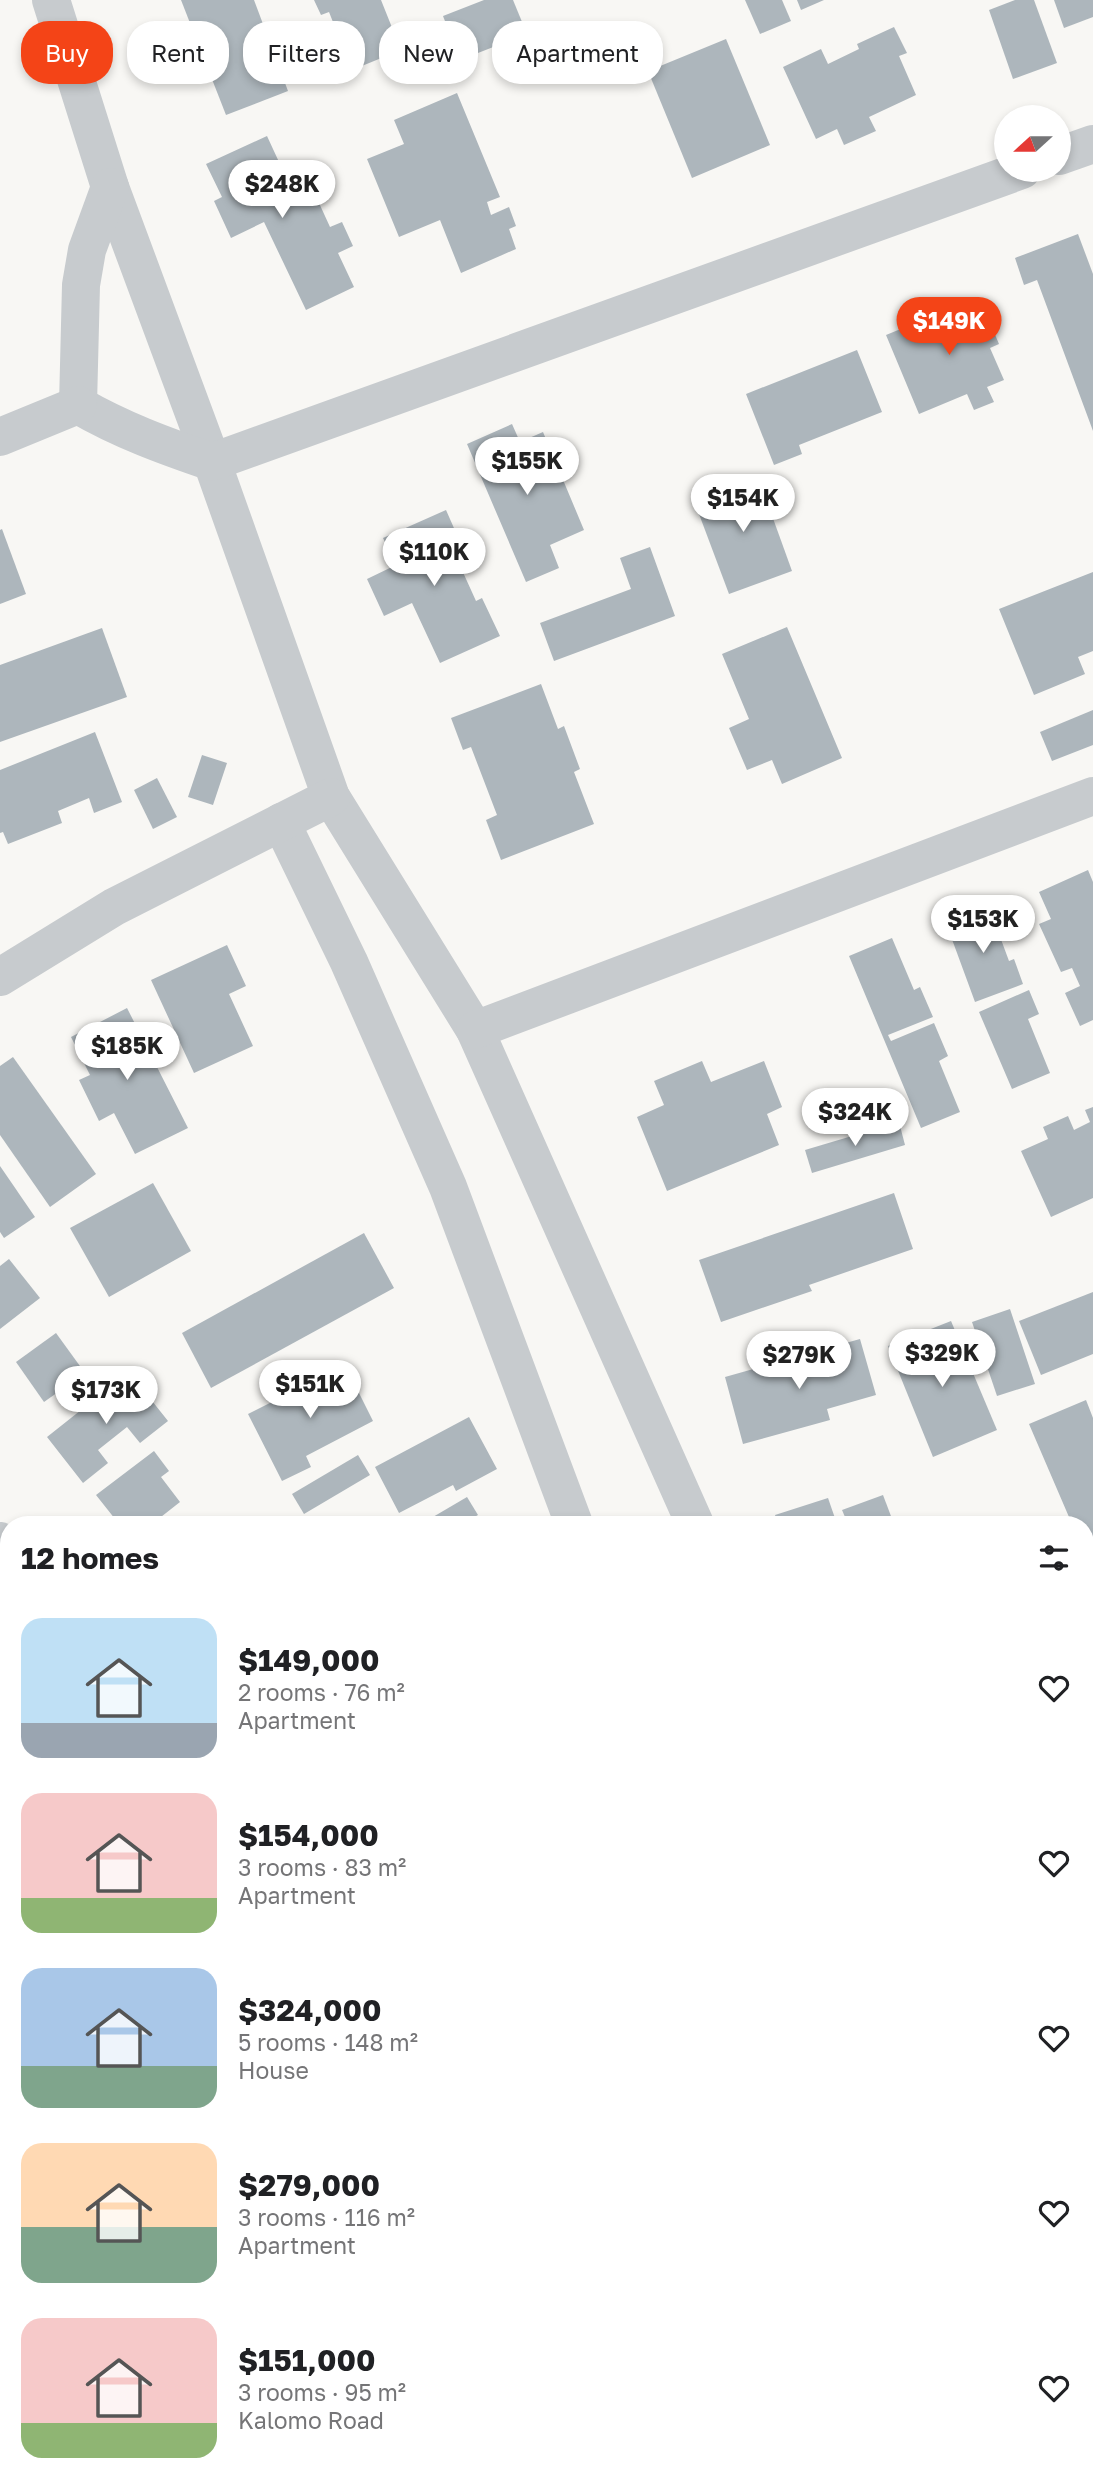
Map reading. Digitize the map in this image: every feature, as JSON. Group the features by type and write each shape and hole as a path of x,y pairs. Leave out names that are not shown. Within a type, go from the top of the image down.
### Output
{"street":[{"path":"51,0 110,187 212,462 331,797 475,1030 691,1516"},
{"path":"1071,152 1093,144"},
{"path":"78,405 106,422 212,462 994,180"},
{"path":"78,405 81,285 87,250 110,187"},
{"path":"0,437 78,405"},
{"path":"475,1030 1093,796"},
{"path":"0,977 114,907 331,797"},
{"path":"281,822 349,962 448,1187 570,1516"}],"building":[{"path":"181,0 254,0 262,21 243,21 243,84 285,84 288,91 226,115 214,84 229,84 229,21 189,21"},
{"path":"314,0 381,0 389,21 379,21 379,59 365,65 365,21 333,21 329,12 321,15"},
{"path":"484,0 513,0 522,21 492,21 492,48 478,53 478,21 445,21 443,16"},
{"path":"745,0 782,0 791,21 760,34"},
{"path":"797,0 824,0 801,10"},
{"path":"1015,0 1034,0 1057,63 1013,79 989,10"},
{"path":"1054,0 1093,0 1093,17 1064,28"},
{"path":"894,27 907,53 899,56 916,95 869,117 876,131 844,145 837,129 816,139 783,67 821,49 828,64 859,49 857,44"},
{"path":"726,39 770,145 692,178 653,84 663,84 663,65"},
{"path":"457,93 500,197 487,202 491,215 509,207 516,226 509,229 516,249 461,273 440,220 399,237 367,159 404,144 394,120"},
{"path":"267,136 297,201 314,192 330,227 342,222 353,246 338,253 354,287 306,310 264,222 231,238 214,201 222,197 206,164"},
{"path":"1078,234 1093,274 1093,431 1037,280 1024,285 1015,258"},
{"path":"979,297 999,344 990,348 1004,380 987,387 994,402 974,410 967,394 919,414 886,335"},
{"path":"857,350 882,412 799,445 802,454 774,465 746,394"},
{"path":"512,424 520,442 543,432 584,530 550,545 559,568 526,582 467,444"},
{"path":"757,474 792,571 729,594 693,498"},
{"path":"446,510 461,544 452,548 476,601 482,598 500,636 440,663 412,603 384,616 367,579 396,565 383,538"},
{"path":"2,529 26,594 0,604 0,530"},
{"path":"650,547 675,616 554,661 540,623 631,589 620,558"},
{"path":"1093,572 1093,651 1078,657 1085,674 1034,695 999,609"},
{"path":"787,627 842,758 782,784 772,760 747,770 729,728 749,719 722,654"},
{"path":"102,628 127,697 0,742 0,665"},
{"path":"541,684 558,729 564,726 580,769 574,772 594,824 501,860 486,820 497,815 471,747 463,750 451,718"},
{"path":"1093,710 1093,745 1052,761 1040,732"},
{"path":"95,732 122,802 94,813 89,798 58,811 62,823 8,844 3,832 0,833 0,770"},
{"path":"202,755 227,763 213,805 188,797"},
{"path":"157,778 177,817 153,829 134,790"},
{"path":"1088,870 1093,882 1093,1020 1080,1026 1065,993 1080,986 1072,968 1061,972 1039,924 1051,919 1039,892"},
{"path":"989,907 1009,961 1014,959 1023,984 975,1002 946,923"},
{"path":"892,938 914,990 920,987 933,1017 888,1035 891,1041 934,1023 948,1056 939,1061 960,1112 921,1128 849,956"},
{"path":"227,945 246,986 229,994 253,1046 194,1073 151,980"},
{"path":"1029,990 1039,1014 1028,1019 1050,1073 1012,1089 979,1012"},
{"path":"127,1008 188,1128 135,1154 114,1113 99,1121 79,1080 90,1075 71,1037"},
{"path":"13,1057 96,1174 50,1207 0,1135 0,1066"},
{"path":"702,1061 711,1082 764,1061 782,1107 767,1114 779,1145 667,1191 637,1117 664,1105 654,1081"},
{"path":"1093,1107 1093,1198 1051,1217 1021,1151 1048,1139 1043,1127 1068,1116 1074,1130 1090,1122 1085,1110"},
{"path":"899,1122 905,1145 812,1173 805,1150"},
{"path":"0,1166 35,1217 4,1238 0,1232"},
{"path":"153,1183 191,1251 109,1297 70,1228"},
{"path":"894,1193 913,1249 809,1285 812,1291 721,1322 699,1260"},
{"path":"364,1233 394,1288 211,1388 182,1333"},
{"path":"9,1259 40,1298 0,1329 0,1266"},
{"path":"1093,1292 1093,1354 1041,1375 1019,1321"},
{"path":"1010,1309 1035,1384 997,1396 972,1322"},
{"path":"951,1321 997,1430 933,1457 888,1346"},
{"path":"56,1333 85,1373 44,1402 16,1362"},
{"path":"860,1339 876,1395 827,1409 830,1420 743,1444 725,1377"},
{"path":"345,1365 373,1421 306,1456 311,1467 282,1481 248,1414"},
{"path":"129,1372 168,1421 140,1443 127,1427 98,1450 108,1463 83,1483 47,1437"},
{"path":"1086,1400 1093,1418 1093,1516 1069,1516 1029,1424"},
{"path":"469,1417 497,1469 456,1491 453,1485 399,1513 375,1467"},
{"path":"154,1451 169,1471 161,1477 180,1502 162,1516 113,1516 96,1495"},
{"path":"358,1455 370,1475 304,1514 292,1494"},
{"path":"883,1495 891,1516 845,1516 842,1510"},
{"path":"467,1497 478,1515 476,1516 435,1516"},
{"path":"828,1498 834,1516 775,1516"}]}
